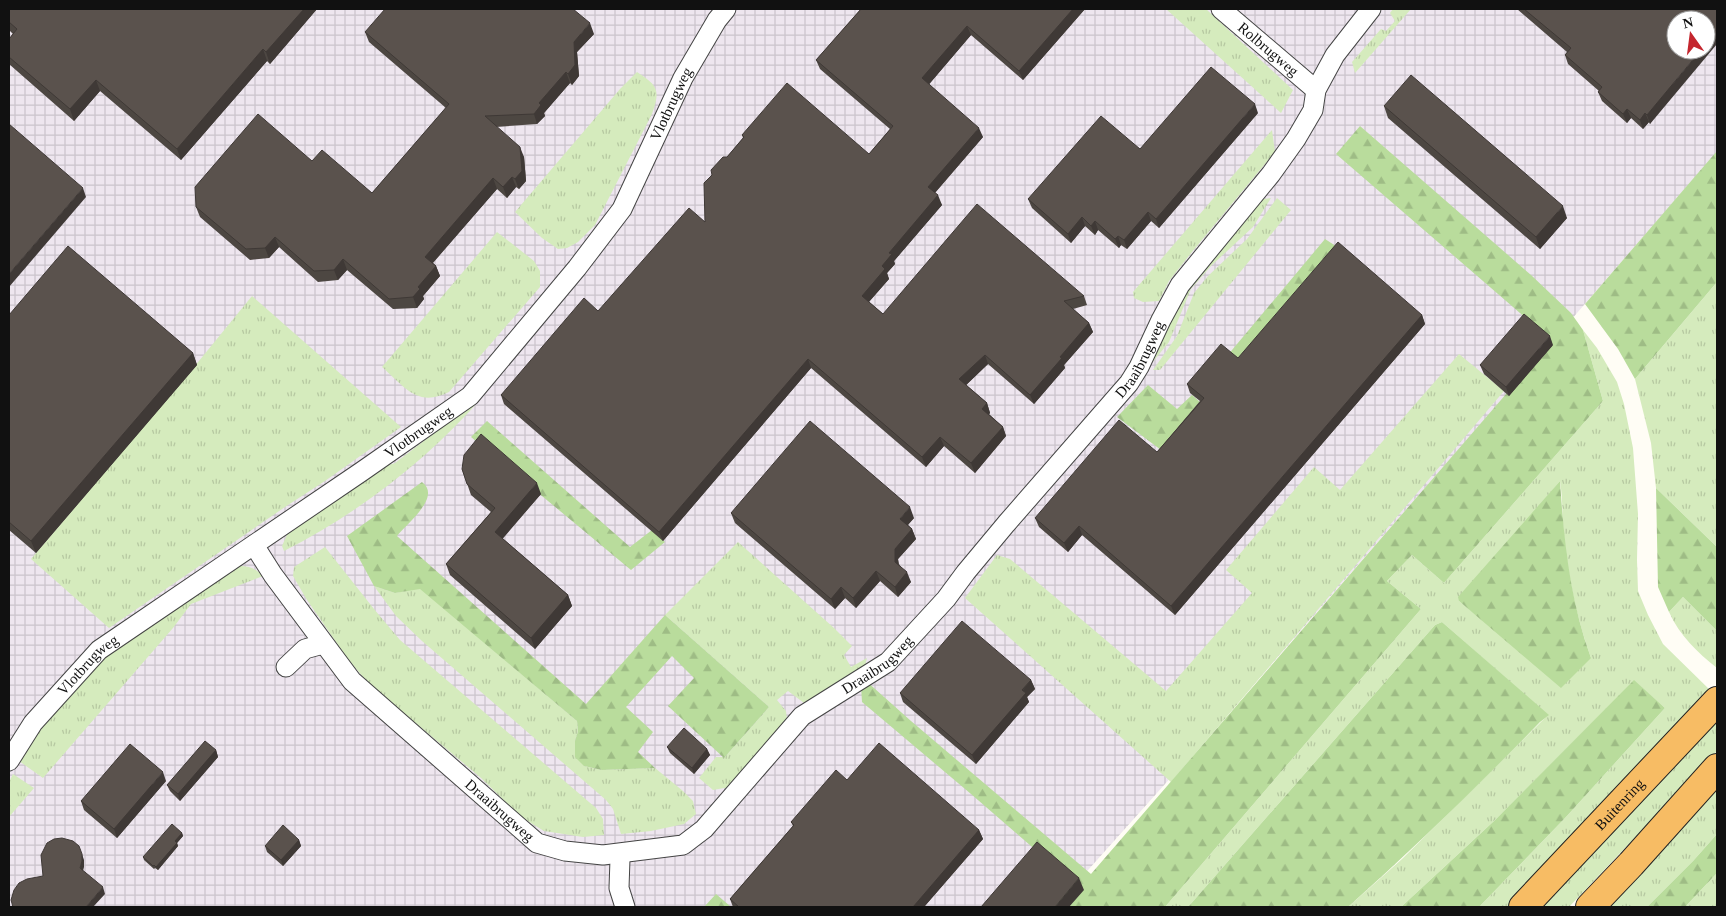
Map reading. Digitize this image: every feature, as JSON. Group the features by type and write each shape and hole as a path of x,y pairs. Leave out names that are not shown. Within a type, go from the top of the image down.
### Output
{"highway":[{"name":"Buitenring","path":"1524,907 1716,703"},
{"path":"1590,907 1717,768"}],"street":[{"name":"Vlotbrugweg","path":"9,761 33,723 99,650 470,396 577,268 622,209 683,78 717,20 726,9"},
{"name":"Rolbrugweg","path":"1221,9 1316,90"},
{"name":"Draaibrugweg","path":"254,545 323,644 352,681 537,843 565,851 603,855 683,845 720,811 802,716 888,662 939,606 1025,501 1129,383 1180,285 1271,174 1296,139 1312,110 1316,90 1336,55 1371,9"},
{"path":"286,667 305,649 323,644"},
{"path":"618,854 620,860 619,888 625,907"}],"shaded area":[{"path":"9,9 1717,9 1717,152 1250,689 1055,907 9,907"}],"green space":[{"path":"1166,9 1206,9 1293,90 1281,113"},
{"path":"1393,9 1411,9 1355,73 1352,62 1381,29 1386,31 1395,21 1390,13"},
{"path":"637,72 650,81 656,90 656,100 652,114 595,225 578,242 567,248 558,249 542,238 515,212 620,89"},
{"path":"1360,126 1531,275 1571,313 1583,330 1603,401 1444,583 1412,555 1387,581 1421,609 1165,907 1045,907 1069,879 862,702 861,686 865,680 1091,874 1538,357 1549,338 1336,154"},
{"path":"1272,130 1275,152 1169,281 1159,301 1143,302 1134,298 1133,292"},
{"path":"1717,151 1717,282 1635,379 1618,349 1585,304"},
{"path":"1271,198 1253,227 1211,266 1191,289 1169,342 1152,363 1178,299 1257,200"},
{"path":"1277,198 1291,210 1160,370 1153,370 1177,336 1194,293 1208,276 1247,239"},
{"path":"497,232 534,261 540,271 540,287 449,392 428,398 412,393 382,367"},
{"path":"1325,239 1345,252 1245,370 1227,356"},
{"path":"1717,282 1717,547 1656,488 1651,443 1635,379"},
{"path":"252,296 401,427 109,628 31,559"},
{"path":"1583,330 1597,348 1617,382 1624,404 1633,448 1638,514 1638,591 1663,644 1711,691 1507,907 1479,907 1566,817 1665,708 1634,681 1494,821 1401,907 1348,907 1402,859 1548,715 1442,622 1435,625 1188,907 1165,907 1421,609 1387,581 1412,555 1444,583 1603,401","holes":["1560,481 1568,567 1577,613 1591,658 1496,631 1459,601"]},
{"path":"1459,354 1504,391 1171,782 965,598 997,555 1010,559 1166,691 1252,593 1226,570 1314,467 1340,490"},
{"path":"1148,385 1177,409 1192,395 1208,409 1169,456 1117,417"},
{"path":"484,395 440,441 391,483 339,520 284,551 282,546 290,528 386,466 395,463"},
{"path":"487,421 630,547 652,530 665,542 631,570 471,437"},
{"path":"1560,481 1569,571 1578,614 1591,658 1561,688 1459,601 1458,597"},
{"path":"422,482 427,488 426,502 397,536 586,704 665,615 769,707 724,758 668,706 694,678 672,656 626,707 653,732 638,752 655,768 602,770 584,766 575,757 575,741 578,731 577,721 420,589 395,593 374,586 347,536"},
{"path":"1656,488 1717,547 1717,631 1683,597 1669,612 1658,587"},
{"path":"738,542 852,646 844,655 851,667 867,658 865,666 804,703 788,691 777,700 786,711 787,720 730,787 713,790 699,778 716,757 725,757 769,707 665,615"},
{"path":"325,547 400,640 596,808 603,819 604,835 583,837 544,831 521,817 481,778 368,683 347,658 307,600 293,576 294,567"},
{"path":"240,566 253,568 263,576 191,604 173,628 43,778 19,761 30,741 50,716 102,658 222,576"},
{"path":"374,586 395,593 420,588 577,721 578,731 575,741 584,766 602,770 655,768 693,801 696,814 684,824 651,831 621,834 613,809 606,800 422,641 396,616"},
{"path":"1683,597 1717,631 1717,668 1690,643 1673,621 1669,612"},
{"path":"1442,622 1549,715 1348,907 1188,907 1435,625"},
{"path":"1634,680 1665,708 1566,817 1479,907 1401,907 1494,821"},
{"path":"1717,714 1717,751 1569,907 1535,907"},
{"path":"13,774 34,788 9,817 9,782"},
{"path":"1717,781 1717,834 1693,861 1647,907 1598,907"},
{"path":"1717,834 1717,873 1685,907 1647,907 1693,861"},
{"path":"1717,873 1717,907 1685,907"},
{"path":"716,894 730,906 731,907 704,907"}],"building":[{"path":"9,9 304,9 266,52 263,49 177,149 96,80 70,109 9,57 9,39 17,29 9,22"},
{"path":"385,9 573,9 590,23 574,42 575,65 568,74 566,72 539,103 541,105 534,114 485,116 520,147 522,171 515,179 512,177 503,187 493,178 425,257 436,266 418,287 420,289 413,297 389,299 343,259 334,270 314,271 275,237 265,248 246,249 196,207 195,187 258,114 312,161 322,150 372,193 449,104 365,32"},
{"path":"861,9 1073,9 1019,71 967,26 922,78 979,128 928,187 938,195 889,253 892,254 882,266 885,269 862,296 883,314 977,204 1084,296 1064,301 1089,323 1030,395 985,355 959,379 987,403 982,409 1003,427 971,463 940,437 922,457 808,359 659,532 501,395 584,298 598,311 689,208 705,222 704,183 712,175 711,170 723,157 727,157 744,137 742,135 787,83 869,154 893,126 816,60"},
{"path":"1524,9 1717,9 1716,32 1716,10 1666,10 1666,60 1693,60 1647,115 1645,113 1640,120 1627,109 1623,114 1598,92 1602,87 1565,55 1571,48"},
{"path":"1211,67 1255,104 1156,219 1148,212 1124,240 1118,236 1115,239 1095,221 1091,226 1082,217 1068,234 1028,199 1101,116 1140,149"},
{"path":"1411,75 1563,206 1536,237 1384,106"},
{"path":"9,124 83,188 9,274"},
{"path":"1338,242 1422,315 1171,606 1079,526 1064,543 1035,518 1119,420 1157,452 1204,398 1187,384 1221,344 1238,358"},
{"path":"68,246 193,353 31,541 9,522 9,315"},
{"path":"1524,314 1550,336 1506,387 1480,365"},
{"path":"810,421 910,507 900,519 912,529 895,549 895,562 907,572 895,587 876,571 853,598 841,587 831,599 731,513"},
{"path":"481,434 537,483 495,532 568,595 531,638 446,564 495,508 467,484 462,469 464,455"},
{"path":"962,621 1031,680 1022,690 1026,693 972,755 900,693"},
{"path":"684,728 707,749 692,768 667,747"},
{"path":"205,741 216,750 178,794 167,785"},
{"path":"879,743 979,830 913,907 739,907 730,899 794,825 791,822 836,770 847,780"},
{"path":"130,744 163,772 114,829 81,801"},
{"path":"172,824 182,833 175,841 177,843 156,867 153,866 143,857"},
{"path":"283,825 299,840 281,860 265,846"},
{"path":"62,838 73,841 79,846 82,854 80,868 103,887 86,907 13,907 11,900 14,890 19,883 27,879 43,876 41,855 47,843 54,839"},
{"path":"1037,842 1079,878 1055,907 981,907"}]}
